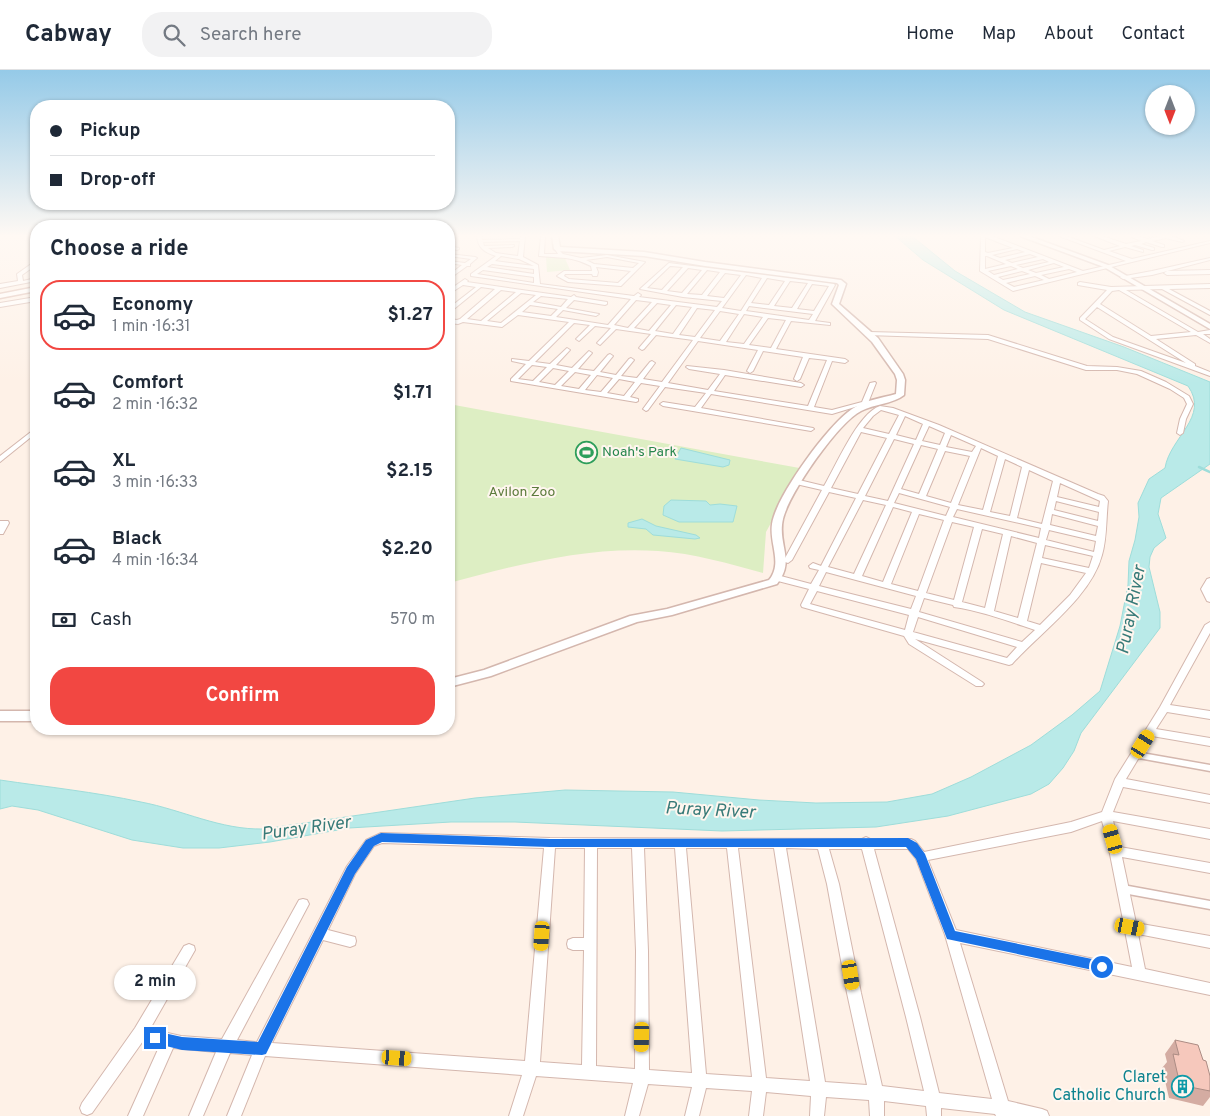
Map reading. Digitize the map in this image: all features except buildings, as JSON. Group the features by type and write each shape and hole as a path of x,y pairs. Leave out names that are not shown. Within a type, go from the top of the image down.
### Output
{"main road":[{"path":"0,296 30,290"}],"street":[{"path":"472,285 605,304"},
{"path":"538,285 828,324"},
{"path":"552,318 586,285"},
{"path":"600,343 634,298 647,285"},
{"path":"663,292 670,285"},
{"path":"683,295 691,285"},
{"path":"703,297 713,285"},
{"path":"646,410 736,285"},
{"path":"722,343 760,285"},
{"path":"771,307 785,285"},
{"path":"794,310 809,285"},
{"path":"811,322 831,285"},
{"path":"455,681 487,673 634,619 768,585 777,578 783,564 777,533 778,520 786,500 813,458 857,409 900,395 898,374 869,334 835,304 843,285"},
{"path":"1006,285 1013,289 1030,285"},
{"path":"1085,285 1111,289 1209,287"},
{"path":"1136,285 1210,327"},
{"path":"455,306 480,286"},
{"path":"1164,287 1208,311"},
{"path":"1119,288 1210,341"},
{"path":"455,322 462,320 500,289"},
{"path":"643,289 725,300"},
{"path":"1111,289 1082,319 1099,332 1111,338 1208,374"},
{"path":"483,322 519,292"},
{"path":"462,320 503,325 539,295"},
{"path":"579,339 596,314 614,295"},
{"path":"1179,296 1193,295"},
{"path":"0,306 30,300"},
{"path":"630,329 656,301"},
{"path":"21,302 24,310"},
{"path":"528,303 596,314"},
{"path":"642,348 675,303"},
{"path":"748,304 816,313"},
{"path":"1096,304 1208,374"},
{"path":"675,336 696,306"},
{"path":"517,313 845,361"},
{"path":"746,346 766,316"},
{"path":"773,350 790,319"},
{"path":"573,322 513,380 636,400"},
{"path":"1150,338 1210,332"},
{"path":"869,334 988,337 1086,368 1096,370 1110,368 1126,369 1155,380 1187,397 1190,404 1183,419 1180,433"},
{"path":"750,371 761,348"},
{"path":"535,383 567,350"},
{"path":"557,387 589,353"},
{"path":"800,381 807,355"},
{"path":"581,391 610,356"},
{"path":"810,408 830,358"},
{"path":"514,360 836,412 864,404 872,383"},
{"path":"603,394 631,360"},
{"path":"626,398 652,363"},
{"path":"692,364 750,371 800,381 724,372 692,364"},
{"path":"697,410 724,372"},
{"path":"663,404 811,429"},
{"path":"788,560 859,429 871,413 880,408 887,408 903,414 927,423 949,432 1101,498 1104,501 1098,555 1091,572 1076,593 1022,645 1009,662 806,605 903,414"},
{"path":"856,577 927,423"},
{"path":"859,429 974,455"},
{"path":"922,497 949,432"},
{"path":"0,460 30,435"},
{"path":"979,446 948,518 908,634 912,642 979,684"},
{"path":"986,513 1002,456"},
{"path":"1013,519 1026,465"},
{"path":"1022,622 1039,560 1045,526 1057,480"},
{"path":"799,482 1098,555"},
{"path":"897,490 954,506 1099,539"},
{"path":"1052,498 1102,510"},
{"path":"886,585 917,510"},
{"path":"1049,511 1101,524"},
{"path":"0,523 5,523 0,532"},
{"path":"957,605 979,525"},
{"path":"989,612 1008,532"},
{"path":"1039,560 1091,572"},
{"path":"813,566 989,612 1040,628"},
{"path":"777,578 1022,645"},
{"path":"1210,581 1205,589 1210,599"},
{"path":"1140,975 1116,850 1106,815 1119,782 1164,708 1210,625"},
{"path":"1164,708 1210,715"},
{"path":"0,716 30,716"},
{"path":"1150,732 1210,742"},
{"path":"1136,755 1210,768"},
{"path":"1119,782 1210,799"},
{"path":"921,857 1071,827 1106,815 1210,834"},
{"path":"234,1116 262,1049 351,870 362,852 374,840 381,838 550,843 908,843 913,846 921,857 951,935 1002,1112"},
{"path":"866,842 913,1017 933,1100 934,1116"},
{"path":"516,1116 532,1067 550,843"},
{"path":"589,1072 591,843"},
{"path":"632,1116 642,1077 642,951 638,843"},
{"path":"680,843 700,1082 692,1116"},
{"path":"732,843 760,1086 756,1116"},
{"path":"779,843 819,1089 817,1116"},
{"path":"822,843 841,921 876,1093 877,1116"},
{"path":"1116,850 1210,868"},
{"path":"1123,889 1210,905"},
{"path":"196,1116 226,1046 303,904"},
{"path":"1130,927 1210,942"},
{"path":"319,934 350,940"},
{"path":"951,935 1210,990"},
{"path":"573,944 590,944"},
{"path":"87,1108 140,1033 189,950"},
{"path":"140,1033 169,1042 532,1067 700,1082 876,1093 933,1100 1002,1112 1042,1116"},
{"path":"135,1116 169,1042"}],"green space":[{"name":"Avilon Zoo","path":"455,405 805,469 784,499 766,532 763,573 685,554 632,550 605,551 552,558 455,581"}],"water":[{"name":"Puray River","path":"963,285 979,285 1025,312 1124,347 1210,382 1210,464 1161,498 1158,514 1166,538 1154,548 1150,557 1149,567 1160,612 1160,628 1081,733 1074,751 1063,768 1049,784 1031,794 948,816 876,827 722,831 515,822 451,822 349,828 270,842 219,848 183,848 132,840 38,810 12,806 0,809 0,780 124,798 157,805 217,823 264,829 475,798 565,790 673,792 816,803 887,802 932,794 971,777 1031,745 1072,715 1100,691 1120,626 1128,585 1129,561 1139,517 1138,503 1149,479 1165,468 1168,457 1192,417 1194,408 1194,397 1188,386 1004,310"},
{"path":"681,448 730,460 729,465 723,467 675,459"},
{"path":"671,500 706,501 710,505 737,506 733,522 679,522 663,515 664,506"},
{"path":"642,519 656,526 696,535 700,538 653,535 646,529 628,527 628,523"}],"waterway":[{"path":"1199,467 1210,472"}],"place":[{"name":"Noah's Park","path":"586,452"},
{"name":"Claret Catholic Church","path":"1182,1087"}],"route":[{"path":"155,1038 169,1042 262,1049 351,870 370,843 381,838 550,843 908,843 913,846 921,857 951,935 1102,967"}]}
